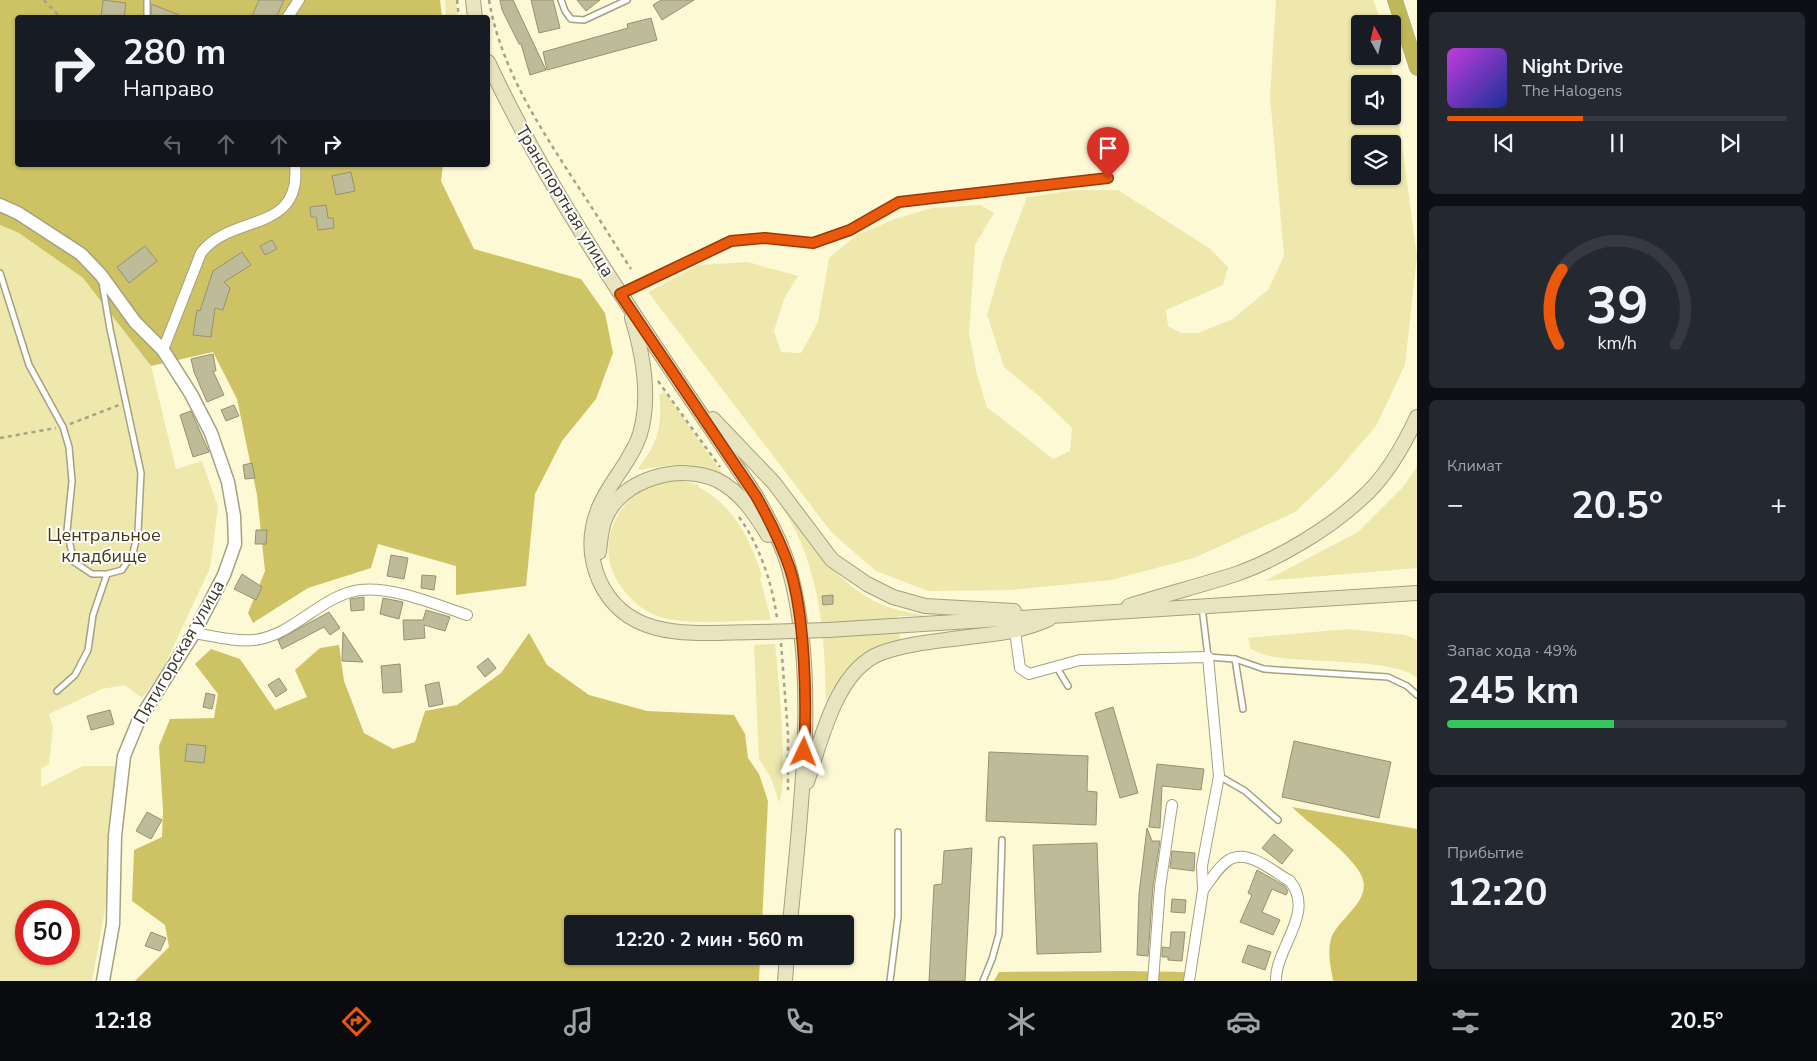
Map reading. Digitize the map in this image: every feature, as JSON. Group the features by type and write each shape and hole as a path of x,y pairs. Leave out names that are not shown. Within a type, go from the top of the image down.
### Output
{"highway":[{"path":"1395,0 1417,68"}],"main road":[{"path":"473,0 475,15"},
{"name":"Транспортная улица","path":"490,66 553,184 624,300 756,496 772,526 790,570 798,606 803,666 805,735 791,915"},
{"path":"624,300 637,336 644,372 645,404 640,434 627,463 609,488 593,525 591,541 592,558 605,593 627,617 658,630 758,632 828,630 1417,593"},
{"path":"686,390 774,483 832,560 867,584 893,597 925,606 1060,614"},
{"path":"1112,612 1240,572 1288,550 1363,498 1385,472 1408,436 1417,416"},
{"path":"605,593 599,554 605,518 613,506 633,488 648,479 669,475 703,475 731,489 743,498 790,570"},
{"path":"801,802 831,714 848,679 861,665 880,654 905,647 1016,631 1060,614"},
{"path":"785,981 787,965"}],"street":[{"path":"288,15 299,0"},
{"path":"163,350 202,253 209,242 227,232 260,222 289,203 294,193 295,167"},
{"name":"Пятигорская улица","path":"0,206 18,213 54,234 81,254 101,275 135,322 163,350 191,394 211,433 228,482 234,516 235,544 231,557 194,633 138,722 124,756 115,836 113,924 103,981"},
{"path":"194,633 240,640 256,640 282,632 342,594 361,590 380,591 418,599 467,615"},
{"path":"1016,631 1018,663 1023,672 1035,674 1080,660 1208,656 1220,776 1202,866 1203,890 1189,981"},
{"path":"1153,981 1160,887 1172,805"},
{"path":"1203,890 1222,866 1232,858 1252,859 1290,881 1296,892 1297,920 1280,959 1276,981"}],"lane":[{"path":"147,0 147,15"},
{"path":"561,0 565,11 571,19 584,20 627,0"},
{"path":"624,300 731,241 765,238 813,243 850,230 899,202 1108,178"},
{"path":"0,273 29,365 63,427 69,447 72,481 68,531 74,562 92,574 107,574 122,570 133,553 138,532 141,473 110,329 101,275"},
{"path":"57,691 75,675 88,650 93,615 107,574"},
{"path":"1202,606 1208,656 1234,659 1264,669 1388,677 1406,686 1417,695"},
{"path":"1234,659 1243,709"},
{"path":"1056,666 1068,686"},
{"path":"1220,776 1246,791 1278,820"},
{"path":"890,981 898,917 898,832"},
{"path":"983,981 999,934 1002,840"}],"path":[{"path":"44,0 58,15"},
{"path":"457,0 459,15"},
{"path":"489,0 494,27 502,52 521,94 630,269"},
{"path":"655,381 660,382 725,475"},
{"path":"736,514 760,554 773,597 778,624"},
{"path":"780,634 787,717 788,792"}],"green space":[{"path":"445,0 456,0 458,15 446,15"},
{"path":"1276,0 1373,0 1379,15 1351,15 1351,65 1391,65 1393,75 1351,75 1351,125 1399,125 1401,135 1351,135 1351,185 1401,185 1401,137 1417,256 1405,365 1376,426 1334,475 1295,512 1194,558 1111,580 1012,590 928,591 876,571 832,533 648,292 698,265 748,262 798,276 784,299 774,331 781,352 801,353 818,322 829,258 857,235 895,219 932,208 981,205 994,213 975,245 969,333 977,375 987,407 1053,459 1070,451 1072,428 1040,397 1004,367 987,315 1003,260 1027,197 1076,190 1118,190 1209,248 1228,267 1223,285 1166,310 1168,326 1181,333 1198,333 1233,319 1269,289 1284,255 1270,96"},
{"name":"Центральное кладбище","path":"0,225 19,233 83,278 151,366 176,469 202,461 218,507 210,568 162,671 142,698 125,685 102,689 49,714 53,727 49,764 41,769 41,787 83,766 115,766 107,899 92,981 0,981"},
{"path":"664,392 725,477 688,465 672,465 638,470 651,450 656,437 660,416 659,395"},
{"path":"1417,467 1417,568 1265,581 1358,532 1403,487"},
{"path":"667,481 683,481 699,485 698,487 711,494 731,513 746,536 757,562 762,576 760,578 771,620 699,622 670,619 657,616 642,608 622,588 614,575 608,547 610,533 615,520 623,507 633,497 646,488"},
{"path":"784,506 828,564 856,589 888,607 926,616 897,616 901,646 857,666 841,679 826,701 822,625 818,601 805,552 795,529 782,507"},
{"path":"1347,629 1406,635 1417,640 1417,678 1406,671 1389,667 1280,658 1265,655 1251,649 1248,638"},
{"path":"775,644 783,752 782,792 779,802 771,778 759,759 754,645"}],"shaded area":[{"path":"0,0 440,0 442,15 15,15 15,167 443,167 441,181 474,249 581,279 605,313 613,353 596,399 562,441 535,494 526,586 456,595 456,566 378,544 371,568 308,588 253,623 248,613 265,571 257,495 237,399 213,352 151,366 83,278 19,233 0,225"},
{"path":"529,633 547,665 589,695 647,711 734,715 745,734 748,758 759,774 768,801 762,915 564,915 564,965 760,965 759,981 135,981 169,947 165,925 132,901 134,850 162,837 163,811 159,746 170,719 214,718 218,694 195,664 211,649 240,659 275,710 307,697 295,670 320,648 339,645 344,681 364,733 393,749 415,742 425,711 457,705 501,673"},
{"path":"1292,807 1417,829 1417,981 1333,981 1329,955 1331,939 1335,930 1356,906 1361,897 1364,888 1362,878 1356,867 1343,852"},
{"path":"999,972 1185,972 1194,981 994,981"}],"building":[{"path":"103,0 126,3 124,15 101,15"},
{"path":"259,0 284,0 277,15 252,15"},
{"path":"500,0 513,0 546,70 530,75 521,44 519,44 502,10"},
{"path":"531,0 553,0 560,28 539,33"},
{"path":"577,0 600,0 586,11"},
{"path":"661,0 694,0 662,20 653,5"},
{"path":"151,4 179,15 151,15"},
{"path":"651,18 657,40 547,70 543,52 628,28 627,24"},
{"path":"351,172 355,191 336,195 332,176"},
{"path":"326,205 328,218 333,218 334,228 318,230 316,217 311,217 310,207"},
{"path":"272,240 277,249 265,255 260,246"},
{"path":"145,246 157,261 129,283 117,267"},
{"path":"242,252 251,265 224,282 230,288 223,310 215,308 211,337 193,335 197,310 200,311 213,271"},
{"path":"213,354 216,371 213,371 224,395 207,402 194,372 191,359"},
{"path":"234,405 239,416 226,421 221,410"},
{"path":"191,411 209,452 193,457 180,415"},
{"path":"252,463 255,478 245,479 243,465"},
{"path":"256,530 267,530 266,544 255,544"},
{"path":"391,555 408,558 404,579 387,576"},
{"path":"242,574 262,587 256,600 234,589"},
{"path":"422,575 436,576 434,590 421,588"},
{"path":"833,595 833,604 823,605 822,596"},
{"path":"364,597 364,610 351,611 350,599"},
{"path":"383,598 403,602 399,619 380,614"},
{"path":"426,610 450,617 445,631 424,625 425,638 404,640 403,620 423,620"},
{"path":"329,612 340,628 330,635 324,627 282,649 278,640"},
{"path":"343,632 363,662 342,661"},
{"path":"488,658 496,668 485,677 477,667"},
{"path":"400,664 402,692 383,693 381,666"},
{"path":"279,678 287,690 276,697 268,685"},
{"path":"439,682 443,704 429,707 425,685"},
{"path":"206,693 215,695 212,709 203,707"},
{"path":"1113,707 1138,793 1120,798 1095,713"},
{"path":"110,710 114,724 91,730 87,716"},
{"path":"1294,741 1391,762 1379,818 1282,797"},
{"path":"187,744 206,746 204,763 185,761"},
{"path":"989,752 1088,756 1087,791 1097,792 1096,825 986,821"},
{"path":"1157,764 1204,769 1201,790 1162,786 1160,828 1149,827"},
{"path":"147,812 162,820 151,839 136,831"},
{"path":"1147,828 1152,841 1160,841 1153,886 1148,956 1137,955 1139,894"},
{"path":"1274,834 1293,850 1282,864 1262,848"},
{"path":"1097,843 1101,952 1037,954 1033,845"},
{"path":"972,848 965,981 929,981 934,885 942,884 944,851"},
{"path":"1172,851 1195,853 1194,871 1170,868"},
{"path":"1257,870 1285,886 1288,891 1286,895 1272,889 1262,912 1280,920 1273,935 1240,922 1252,895 1248,893"},
{"path":"1172,899 1186,900 1185,913 1171,912"},
{"path":"151,932 166,938 160,951 145,946"},
{"path":"1171,932 1185,932 1182,961 1168,960 1168,957 1162,957 1162,947 1170,948"},
{"path":"1248,945 1271,952 1265,970 1242,962"}],"route":[{"path":"804,752 803,666 798,606 790,570 772,526 756,496 620,294 731,241 765,238 813,243 850,230 899,202 1108,178"}]}
